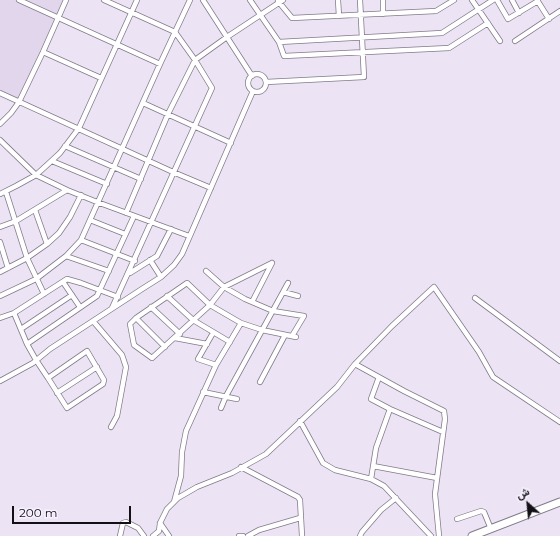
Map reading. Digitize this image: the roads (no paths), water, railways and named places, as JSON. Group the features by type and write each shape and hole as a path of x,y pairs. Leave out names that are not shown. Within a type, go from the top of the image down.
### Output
{"street":[{"path":"19,0 160,64"},
{"path":"0,124 19,102 66,0"},
{"path":"104,0 175,32 195,60 212,88 112,309"},
{"path":"0,194 36,174 52,161 79,128 137,0"},
{"path":"0,296 36,279 66,256 81,240 190,0"},
{"path":"203,0 252,76"},
{"path":"250,0 279,42 284,56 449,48 488,23"},
{"path":"338,0 339,16"},
{"path":"266,82 364,77 360,0"},
{"path":"383,0 383,14"},
{"path":"126,213 168,114 195,60 280,1 292,18 436,11 447,2 454,0"},
{"path":"472,0 500,41"},
{"path":"279,42 442,32 494,0"},
{"path":"497,0 508,19 537,1 549,19"},
{"path":"512,0 519,13"},
{"path":"514,41 560,11"},
{"path":"43,52 102,78"},
{"path":"254,91 248,84 252,76 257,74 262,76 266,82"},
{"path":"254,91 262,90 266,82"},
{"path":"0,381 36,360 54,345 112,309 161,276 174,265 182,254 254,91"},
{"path":"0,92 19,102 211,188"},
{"path":"143,103 231,143"},
{"path":"0,140 36,174 67,190 151,223 189,236"},
{"path":"65,146 141,179"},
{"path":"52,161 107,184"},
{"path":"0,227 16,221 67,190"},
{"path":"6,192 27,258 44,294"},
{"path":"0,272 27,258 47,244 59,233 70,217 81,195"},
{"path":"35,210 47,244"},
{"path":"27,344 97,296 134,216"},
{"path":"90,220 125,234"},
{"path":"129,273 157,256 171,229"},
{"path":"81,240 135,261"},
{"path":"0,242 8,268"},
{"path":"66,256 109,271"},
{"path":"150,260 161,276"},
{"path":"206,271 224,287 252,302 272,311 304,316 294,337 262,330 241,323 210,305 187,283 151,307 130,324 134,345 152,358 210,305 224,287 272,263 252,302"},
{"path":"0,318 14,313 67,279 118,297"},
{"path":"63,282 80,307"},
{"path":"221,408 226,396 288,283"},
{"path":"153,536 159,531 160,523 174,502 191,491 232,474 241,467 266,454 337,387 355,364 392,326 434,287 479,352 493,377 560,422"},
{"path":"283,292 298,296"},
{"path":"21,329 72,295"},
{"path":"167,296 194,320 230,342"},
{"path":"475,298 560,361"},
{"path":"151,307 180,334"},
{"path":"14,313 27,344 36,360 67,408 103,384 104,380 88,351 48,378"},
{"path":"136,318 165,347"},
{"path":"93,321 122,355 126,367 117,416 111,427"},
{"path":"174,502 181,476 184,438 216,365 241,323"},
{"path":"213,333 198,359 216,365"},
{"path":"260,382 285,335"},
{"path":"175,338 207,344"},
{"path":"355,364 444,411 435,502 439,536"},
{"path":"57,393 97,367"},
{"path":"379,377 371,399 443,432"},
{"path":"203,392 237,398"},
{"path":"371,479 376,448 390,409"},
{"path":"300,421 324,463 335,470 371,479 384,486 431,536"},
{"path":"373,466 437,478"},
{"path":"241,467 298,497 300,500 302,536"},
{"path":"360,536 381,510 396,498"},
{"path":"472,536 559,504"},
{"path":"458,519 481,511 484,512 491,529"},
{"path":"248,536 264,529 300,518"},
{"path":"120,536 122,525 126,522 138,528 144,536"},
{"path":"160,523 168,536"}]}
